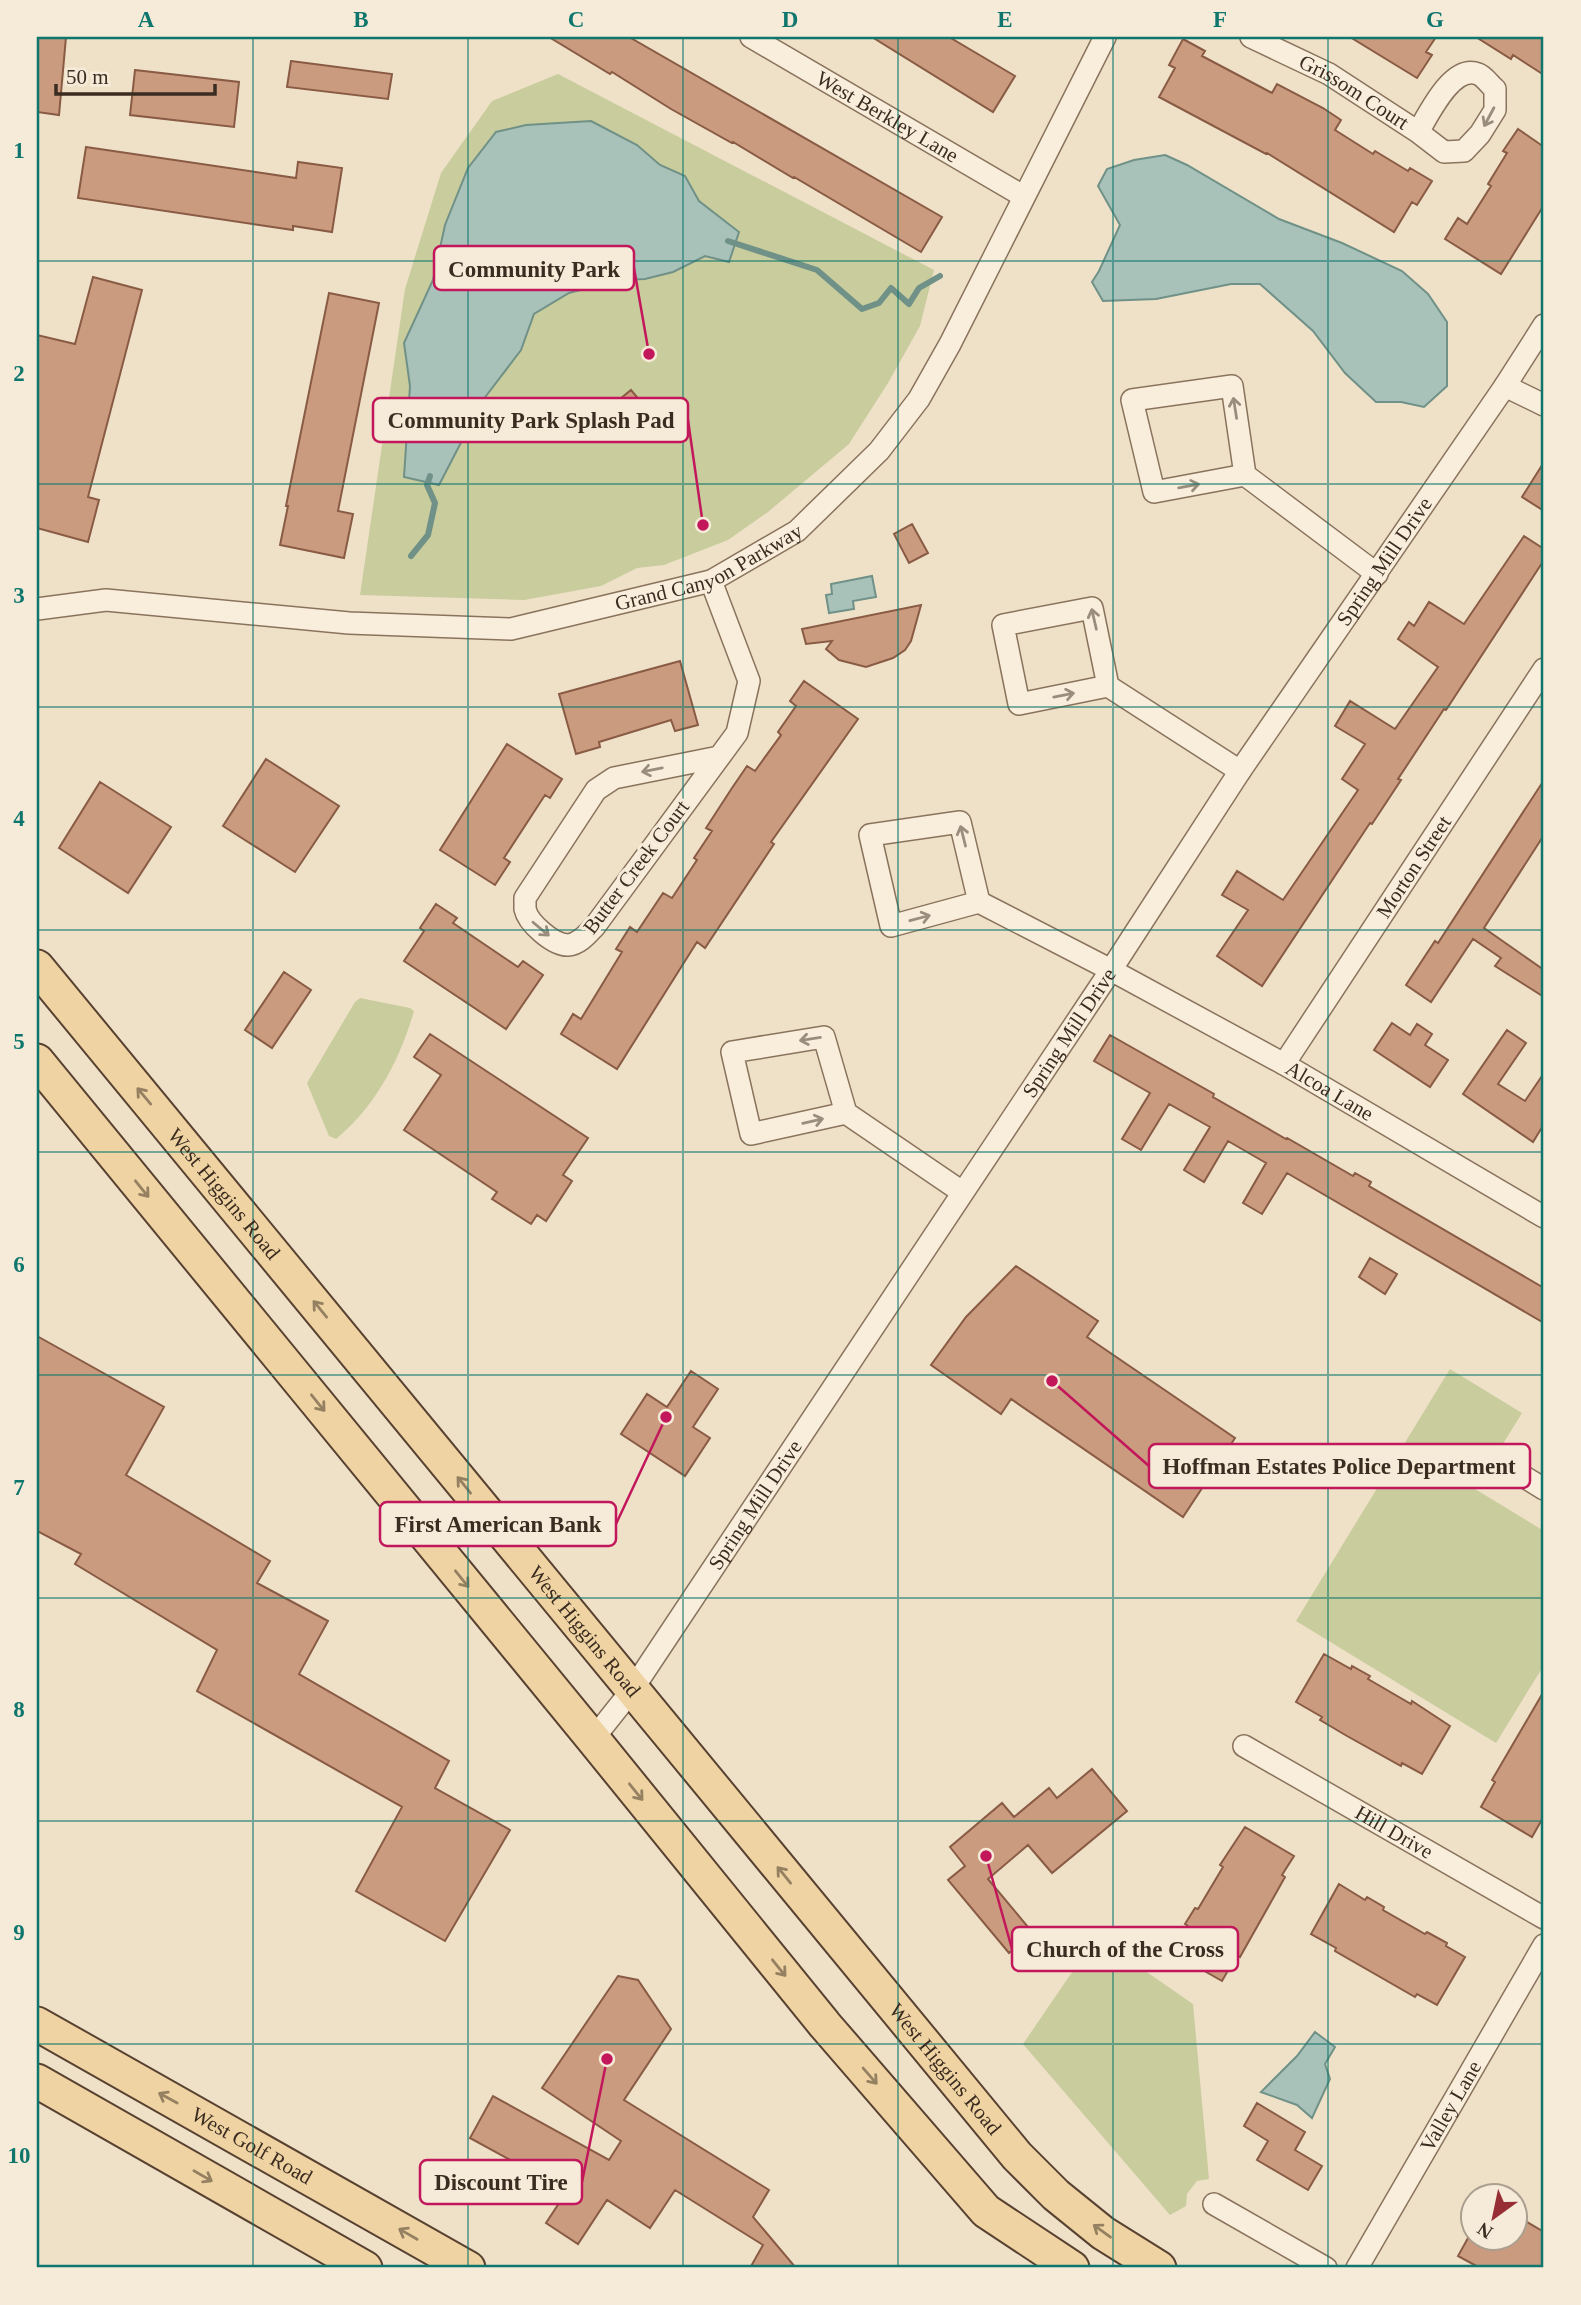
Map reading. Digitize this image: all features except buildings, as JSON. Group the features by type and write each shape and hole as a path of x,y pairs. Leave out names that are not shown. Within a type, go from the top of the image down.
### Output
{"main road":[{"name":"West Higgins Road","path":"37,967 1017,2156 1056,2195 1103,2234 1159,2268"},
{"path":"37,1061 825,2025 986,2211 1072,2268"},
{"name":"West Golf Road","path":"37,2024 468,2268"},
{"path":"37,2081 365,2268"}],"street":[{"name":"West Berkley Lane","path":"751,37 1023,196"},
{"name":"Grand Canyon Parkway","path":"37,609 107,600 349,623 511,629 711,581 797,530 879,451 919,399 1012,224 1023,196 1105,37"},
{"name":"Grissom Court","path":"1251,37 1329,74 1418,132"},
{"name":"Spring Mill Drive","path":"593,1739 632,1690 1111,970 1240,771 1506,386 1544,325"},
{"path":"1245,475 1154,492 1132,400 1232,386 1245,475 1377,574"},
{"path":"1506,386 1544,405"},
{"name":"Butter Creek Court","path":"711,581 748,681 737,733 582,940 567,945 539,930 525,909 525,898 597,790 614,778 719,757"},
{"path":"1108,686 1092,608 1003,625 1019,704 1108,686 1240,771"},
{"name":"Morton Street","path":"1284,1064 1544,669"},
{"path":"960,822 979,902 891,926 870,835 960,822"},
{"name":"Alcoa Lane","path":"979,902 1284,1064 1544,1217"},
{"path":"846,1113 751,1134 732,1052 824,1037 846,1113 962,1192"},
{"path":"1503,1464 1544,1489"},
{"name":"Hill Drive","path":"1244,1746 1544,1918"},
{"name":"Valley Lane","path":"1357,2268 1544,1945"},
{"path":"1214,2204 1326,2268"}],"green space":[{"path":"558,74 934,270 920,326 849,444 768,512 728,540 664,565 637,568 601,586 524,600 360,595 405,289 441,173 492,101"},
{"path":"360,998 414,1011 401,1047 384,1081 363,1112 336,1139 329,1136 307,1083 355,1002"},
{"path":"1450,1369 1522,1413 1475,1489 1544,1531 1544,1665 1496,1743 1296,1621"},
{"path":"1096,1937 1193,2004 1209,2179 1197,2181 1187,2194 1186,2206 1170,2215 1023,2044"}],"water":[{"path":"591,121 637,145 660,165 685,176 699,201 739,232 729,262 705,256 673,272 645,279 617,280 569,293 534,314 521,350 483,400 439,485 404,477 410,386 404,343 433,280 445,225 468,168 496,132 526,125"},
{"path":"1165,155 1279,219 1342,243 1402,271 1428,294 1447,322 1447,386 1424,407 1401,402 1376,402 1345,373 1313,331 1260,284 1231,284 1156,299 1103,301 1092,282 1120,225 1098,186 1107,169 1134,160"},
{"path":"872,576 876,597 853,601 854,609 829,613 826,595 832,594 831,584"},
{"path":"1315,2032 1335,2047 1325,2064 1330,2079 1312,2118 1297,2105 1261,2092 1297,2056"}],"waterway":[{"path":"728,241 817,270 862,309 879,303 891,288 909,304 919,288 940,276"},
{"path":"411,556 428,535 435,503 427,485 430,476"}],"place":[{"name":"Community Park","path":"649,354"},
{"name":"Community Park Splash Pad","path":"703,525"},
{"name":"Hoffman Estates Police Department","path":"1052,1381"},
{"name":"First American Bank","path":"666,1417"},
{"name":"Church of the Cross","path":"986,1856"},
{"name":"Discount Tire","path":"607,2059"}]}
